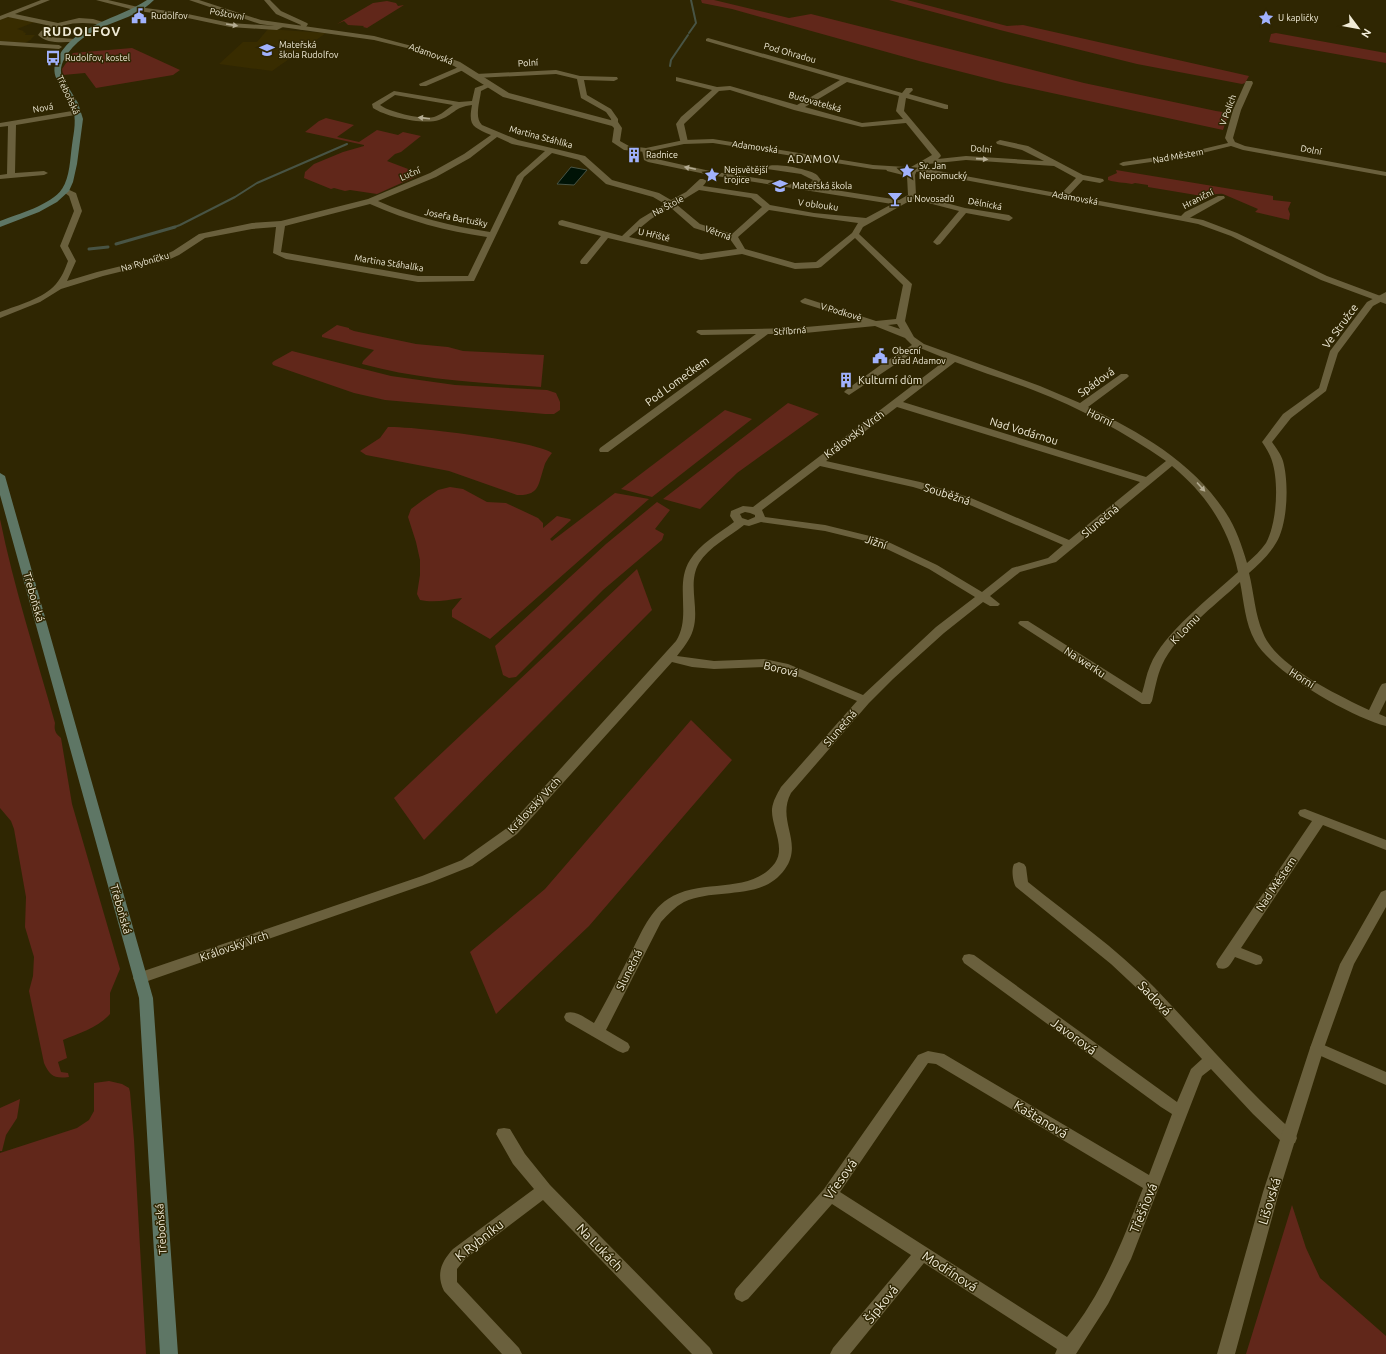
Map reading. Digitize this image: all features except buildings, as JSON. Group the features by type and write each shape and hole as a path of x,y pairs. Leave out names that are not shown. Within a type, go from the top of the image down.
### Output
{"main road":[{"name":"Třeboňská","path":"65,190 71,175 79,119 78,112 65,86 58,78 57,67 73,40 85,32 138,9 151,0"},
{"path":"0,224 54,200 65,190"},
{"name":"Třeboňská","path":"0,476 146,998 169,1354"}],"street":[{"path":"0,18 47,0"},
{"name":"Poštovní","path":"99,0 138,9 183,15 230,25 279,27"},
{"name":"Adamovská","path":"192,0 249,19 279,27 338,32 394,42 435,54 464,68 506,95 524,101 601,119 615,124 618,128 616,142 622,146 632,149 646,150 684,142 713,141 1063,196 1183,218 1220,229 1317,275 1384,298"},
{"path":"267,0 270,6 288,19 305,24 302,29"},
{"path":"8,15 58,25"},
{"path":"73,40 48,39 41,35 43,32 58,25 78,19 104,23"},
{"name":"Pod Ohradou","path":"708,40 846,79 906,93 945,107"},
{"path":"729,46 738,41"},
{"path":"0,43 68,47"},
{"path":"423,84 464,68"},
{"name":"Polní","path":"476,76 556,72 580,78 614,78"},
{"path":"580,78 584,96 613,114 616,119 615,124"},
{"name":"Budovatelská","path":"679,79 717,89 730,88 862,126 908,121"},
{"path":"797,108 846,79"},
{"name":"V Polích","path":"1232,144 1229,138 1249,83"},
{"path":"489,85 478,90 474,114 475,123 495,135"},
{"path":"684,142 680,124 717,89"},
{"path":"459,104 438,118 429,119 383,111 376,106 376,104 394,93 459,104 476,103"},
{"path":"900,321 908,284 855,234 860,225 912,196 913,172 921,164 929,162 937,156 900,110 906,93"},
{"name":"Nová","path":"0,125 78,112"},
{"path":"11,176 12,123"},
{"name":"Martina Stáhlíka","path":"495,135 514,142 582,158"},
{"name":"Luční","path":"281,224 371,201 432,175 467,156 495,135"},
{"path":"1000,142 1025,148 1081,177 1100,181"},
{"name":"Nad Městem","path":"1123,164 1186,155 1232,144"},
{"name":"Dolní","path":"1232,144 1251,149 1386,174"},
{"path":"646,150 648,160 710,173 901,203"},
{"name":"Martina Stáhalíka","path":"281,224 277,253 282,255 418,278 471,279 521,176 550,151"},
{"name":"Větrná","path":"582,158 610,182 656,195 671,204 697,226 733,237 742,252 795,266 818,265 855,234"},
{"name":"Dolní","path":"929,162 966,158 1056,164"},
{"path":"754,196 760,176 772,165 813,176 816,180 811,188"},
{"path":"0,177 44,173"},
{"name":"Na Štole","path":"624,238 650,216 671,204 680,201 697,187 710,173"},
{"path":"1063,196 1081,177"},
{"path":"697,187 754,196 767,207 733,237"},
{"path":"65,190 72,194 78,211 64,246 77,269"},
{"name":"Dělnická","path":"912,196 964,210 1009,218"},
{"name":"Hraniční","path":"1183,218 1188,214 1221,198"},
{"name":"Josefa Bartušky","path":"371,201 396,213 431,225 492,235"},
{"name":"V oblouku","path":"767,207 814,215 867,221"},
{"path":"937,242 964,210"},
{"name":"U Hřiště","path":"562,223 606,235 702,256 742,252"},
{"name":"Na Rybníčku","path":"58,287 100,274 165,258 176,253 202,236 252,226 281,224"},
{"path":"584,262 606,235"},
{"name":"Na Rybníčku","path":"0,315 38,300 58,287 77,269 100,274"},
{"name":"Ve Stružce","path":"1244,571 1265,551 1273,538 1276,526 1282,491 1277,459 1267,442 1287,416 1323,389 1333,353 1370,304 1384,298"},
{"name":"V Podkově","path":"804,301 878,324"},
{"name":"Stříbrná","path":"701,332 765,332 878,324 900,321"},
{"name":"Horní","path":"900,321 912,340 953,359 1017,380 1081,407 1119,426 1172,461 1198,484 1218,507 1230,528 1241,555 1255,630 1266,649 1283,666 1306,682 1386,722"},
{"name":"Stříbrná","path":"878,324 909,336"},
{"name":"Pod Lomečkem","path":"604,450 765,332"},
{"path":"849,392 885,366 920,344"},
{"name":"Královský Vrch","path":"140,978 427,879 467,863 512,831 669,658 684,638 689,623 689,581 692,568 707,548 741,522 735,518 737,512 743,509 757,514 818,462 953,359"},
{"name":"Spádová","path":"1081,407 1124,376"},
{"name":"Nad Vodárnou","path":"895,403 1147,482"},
{"name":"Slunečná","path":"597,1032 656,919 665,908 680,898 694,894 741,889 759,883 771,876 781,865 786,855 787,844 779,812 781,801 786,790 865,700 889,676 940,630 1016,570 1052,560 1172,461"},
{"name":"Souběžná","path":"818,462 916,484 967,500 1071,545"},
{"name":"Jižní","path":"757,514 878,541 933,567 982,596"},
{"name":"K Lomu","path":"1146,701 1156,666 1166,649 1180,632 1244,571"},
{"path":"982,596 994,604"},
{"name":"Na werku","path":"1024,623 1146,701"},
{"name":"Borová","path":"669,658 692,663 714,665 764,663 788,668 865,700"},
{"path":"1372,716 1386,687"},
{"path":"1305,813 1386,845"},
{"name":"Nad Městem","path":"1223,964 1320,819"},
{"name":"Sadová","path":"1019,867 1021,884 1116,960 1148,990 1258,1110 1289,1138"},
{"name":"Lišovská","path":"1226,1354 1271,1192 1317,1048 1347,964 1386,894"},
{"path":"1232,950 1256,960"},
{"name":"Javorová","path":"969,960 1166,1103 1181,1111"},
{"path":"571,1017 623,1047"},
{"path":"1317,1048 1386,1079"},
{"name":"Kaštanová","path":"928,1057 939,1058 1152,1185"},
{"name":"Vřesová","path":"742,1294 830,1194 923,1059 928,1057"},
{"name":"Třešňová","path":"1067,1351 1103,1299 1123,1260 1196,1073 1212,1059"},
{"name":"Na Lukách","path":"504,1134 519,1159 544,1190 704,1354"},
{"name":"K Rybníku","path":"513,1354 450,1286 447,1277 448,1268 452,1260 459,1254 544,1190"},
{"name":"Modřínová","path":"830,1194 922,1253 1067,1351"},
{"name":"Šípková","path":"840,1354 922,1253"}],"shaded area":[{"path":"701,0 714,0 789,18 811,14 1084,83 1229,113 1223,130 1005,83 919,61 732,9 702,3"},
{"path":"889,0 907,0 1007,26 1023,25 1249,76 1245,83 1242,84 1137,64 1000,30"},
{"path":"387,1 396,3 398,6 404,5 367,28 363,27 364,26 348,25 344,21 337,24 373,3"},
{"path":"8,17 35,22 17,29 24,31 23,32 26,33 25,35 35,35 32,39 25,43 0,41 0,20"},
{"name":"Mateřská škola Rudolfov","path":"268,29 326,33 272,71 219,64 243,42 257,42"},
{"path":"1276,33 1386,53 1386,63 1269,42 1271,34"},
{"path":"132,48 180,70 173,75 96,88 85,73 63,75 62,69 73,53"},
{"path":"326,118 354,125 337,137 359,142 377,130 398,135 403,132 421,136 387,161 416,172 417,176 377,194 350,190 345,191 334,188 331,189 304,178 305,172 314,164 343,152 364,146 305,132 319,121"},
{"path":"571,167 587,170 574,185 557,184"},
{"path":"1116,170 1273,196 1273,200 1291,202 1288,209 1290,214 1289,220 1255,212 1258,209 1223,194 1202,196 1148,187 1148,185 1114,182 1108,180 1108,177 1117,173"},
{"path":"337,325 354,331 416,344 448,347 463,351 544,355 541,387 429,377 406,374 362,364 374,350 322,337 322,335"},
{"path":"292,351 391,376 455,385 547,390 556,393 560,402 560,410 554,414 545,414 385,400 354,393 273,365 272,363 274,361"},
{"path":"788,403 819,414 737,473 700,509 663,499"},
{"path":"725,410 752,419 652,497 621,489"},
{"path":"388,427 421,429 500,439 542,448 552,453 545,463 537,488 525,495 517,495 449,471 366,455 360,451 380,438"},
{"path":"450,487 463,489 487,502 506,503 538,518 543,523 543,528 557,516 570,519 571,520 550,539 552,541 615,493 649,499 490,639 452,617 452,610 462,598 441,601 425,601 420,600 417,594 420,575 420,560 408,517 411,509 423,500 438,490"},
{"path":"657,502 670,510 655,529 664,534 662,540 603,590 516,677 509,678 503,675 495,646 606,544"},
{"path":"0,519 19,596 55,723 55,730 61,738 72,804 120,969 110,993 110,1014 94,1027 63,1040 67,1058 58,1062 61,1072 68,1073 69,1077 53,1076 48,1071 44,1063 29,991 33,976 34,957 25,927 26,897 14,829 11,821 0,808"},
{"path":"637,569 652,610 424,840 394,798"},
{"path":"691,720 732,760 589,926 496,1014 470,952 545,889"},
{"path":"109,1081 122,1084 129,1088 130,1092 146,1354 0,1354 0,1153 77,1128 89,1120 94,1111 94,1083"},
{"path":"20,1099 17,1118 6,1135 2,1151 0,1151 0,1108"},
{"path":"1292,1205 1306,1248 1320,1278 1386,1336 1386,1354 1246,1354"}],"waterway":[{"path":"689,33 696,23 691,0"},
{"path":"670,66 671,60 688,35"},
{"path":"174,227 235,197 257,183 347,144"},
{"path":"116,244 174,227"},
{"path":"89,249 108,247"}],"place":[{"name":"Rudolfov","path":"139,16"},
{"name":"U kapličky","path":"1266,18"},
{"name":"Mateřská škola Rudolfov","path":"267,50"},
{"name":"Rudolfov, kostel","path":"53,58"},
{"name":"Radnice","path":"634,155"},
{"name":"Sv. Jan Nepomucký","path":"907,171"},
{"name":"Nejsvětější trojice","path":"712,175"},
{"name":"Mateřská škola","path":"780,186"},
{"name":"u Novosadů","path":"895,199"},
{"name":"Obecní úřad Adamov","path":"880,356"},
{"name":"Kulturní dům","path":"846,380"}],"district":[{"name":"RUDOLFOV","path":"82,31"},
{"name":"ADAMOV","path":"814,159"}]}
